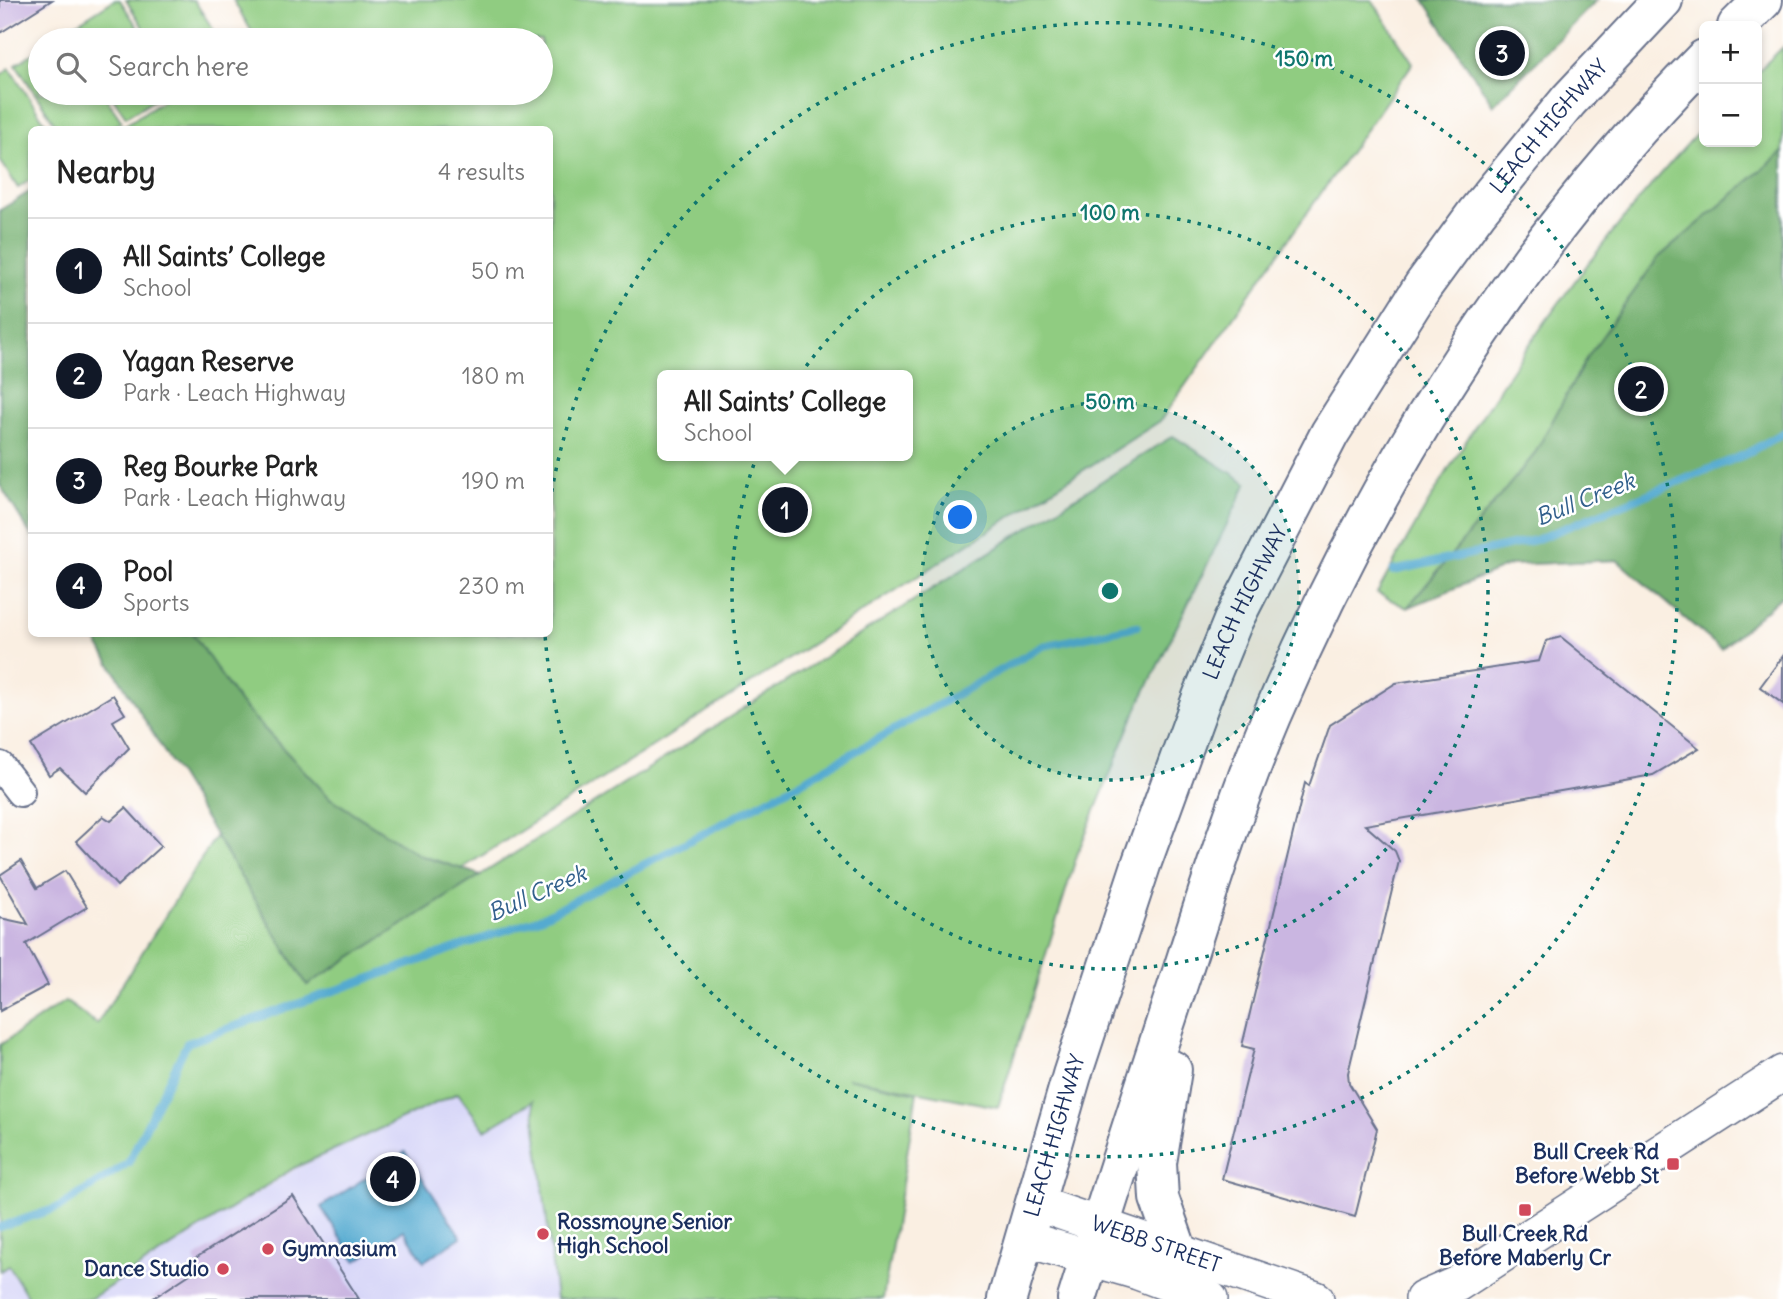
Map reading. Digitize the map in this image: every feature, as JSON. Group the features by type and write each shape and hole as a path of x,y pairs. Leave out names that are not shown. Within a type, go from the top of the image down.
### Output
{"highway":[{"name":"LEACH HIGHWAY","path":"1007,1299 1072,1075 1134,887 1202,697 1233,621 1324,445 1423,286 1477,212 1570,100 1663,0"},
{"path":"1742,21 1763,0"},
{"path":"1077,1299 1208,892 1270,720 1317,617 1390,473 1504,297 1615,152 1699,64"},
{"path":"1178,1252 1159,1198 1157,1163 1163,1115 1208,892"}],"street":[{"path":"0,766 20,792"},
{"path":"1423,1299 1451,1292 1783,1073"},
{"name":"WEBB STREET","path":"1035,1203 1138,1272 1210,1299"},
{"name":"WEBB STREET","path":"1025,1239 1178,1252 1316,1299"}],"shaded area":[{"name":"Rossmoyne Senior High School","path":"500,1052 883,1299 91,1299 295,1169 458,1093"},
{"path":"8,1265 29,1299 0,1299 0,1271"}],"green space":[{"path":"114,0 120,0 138,28 70,28"},
{"path":"126,0 194,0 212,28 144,28"},
{"path":"233,0 1372,0 1413,63 1160,421 302,971 307,985 1173,436 1247,483 1138,706 1078,852 998,1107 847,1078 917,1093 883,1299 556,1299 533,1101 485,1130 458,1093 294,1168 90,1299 29,1299 9,1266 0,1271 0,1045 65,1001 97,1024 217,834 94,637 553,637 553,126 124,126 156,105 553,105 553,28 250,28"},
{"path":"1424,0 1597,0 1493,105"},
{"path":"1783,47 1783,595 1721,649 1617,560 1510,565 1407,608 1377,593 1449,469 1526,349 1611,234 1656,179 1699,132 1699,147 1762,147 1762,67"},
{"path":"28,56 28,83 16,64"},
{"path":"10,68 28,96 28,105 34,105 47,126 28,126 28,181 18,188 0,160 0,75"},
{"path":"42,105 111,105 122,122 115,126 56,126"},
{"path":"118,105 145,105 126,117"},
{"path":"1783,152 1783,595 1721,649 1617,560 1510,565 1407,608 1534,455 1586,359 1658,258"},
{"path":"28,193 28,530 0,485 0,210"},
{"path":"94,637 195,637 239,702 330,798 419,855 481,875 307,985"}],"water":[{"path":"405,1152 461,1237 424,1261 404,1230 356,1261 321,1207"}],"building":[{"path":"0,0 52,0 0,33"},
{"path":"1561,637 1699,748 1653,775 1365,825 1395,851 1399,861 1348,1073 1349,1083 1377,1129 1355,1217 1222,1179 1254,1049 1242,1046 1305,783 1309,786 1330,725 1396,683 1539,661 1546,641"},
{"path":"1783,656 1783,704 1760,687"},
{"path":"113,695 125,714 113,721 129,748 85,792 60,768 49,775 31,745"},
{"path":"126,808 161,846 117,886 76,841 103,816 111,821"},
{"path":"21,861 37,888 65,871 87,907 26,944 48,985 0,1011 0,918 28,924 0,875"},
{"name":"Gymnasium","path":"293,1196 359,1299 152,1299 199,1268 194,1259"}],"waterway":[{"name":"Bull Creek","path":"1393,571 1535,540 1744,455 1783,433"},
{"name":"Bull Creek","path":"0,1227 60,1207 128,1163 187,1043 543,917 792,787 1043,646 1137,626"}],"place":[{"name":"Reg Bourke Park","path":"1502,53"},
{"name":"Yagan Reserve","path":"1641,389"},
{"name":"All Saints’ College","path":"785,510"},
{"name":"Bull Creek Rd Before Webb St","path":"1673,1164"},
{"name":"Pool","path":"393,1179"},
{"name":"Bull Creek Rd Before Maberly Cr","path":"1525,1210"},
{"name":"Rossmoyne Senior High School","path":"543,1234"},
{"name":"Gymnasium","path":"268,1249"},
{"name":"Dance Studio","path":"223,1269"}]}
